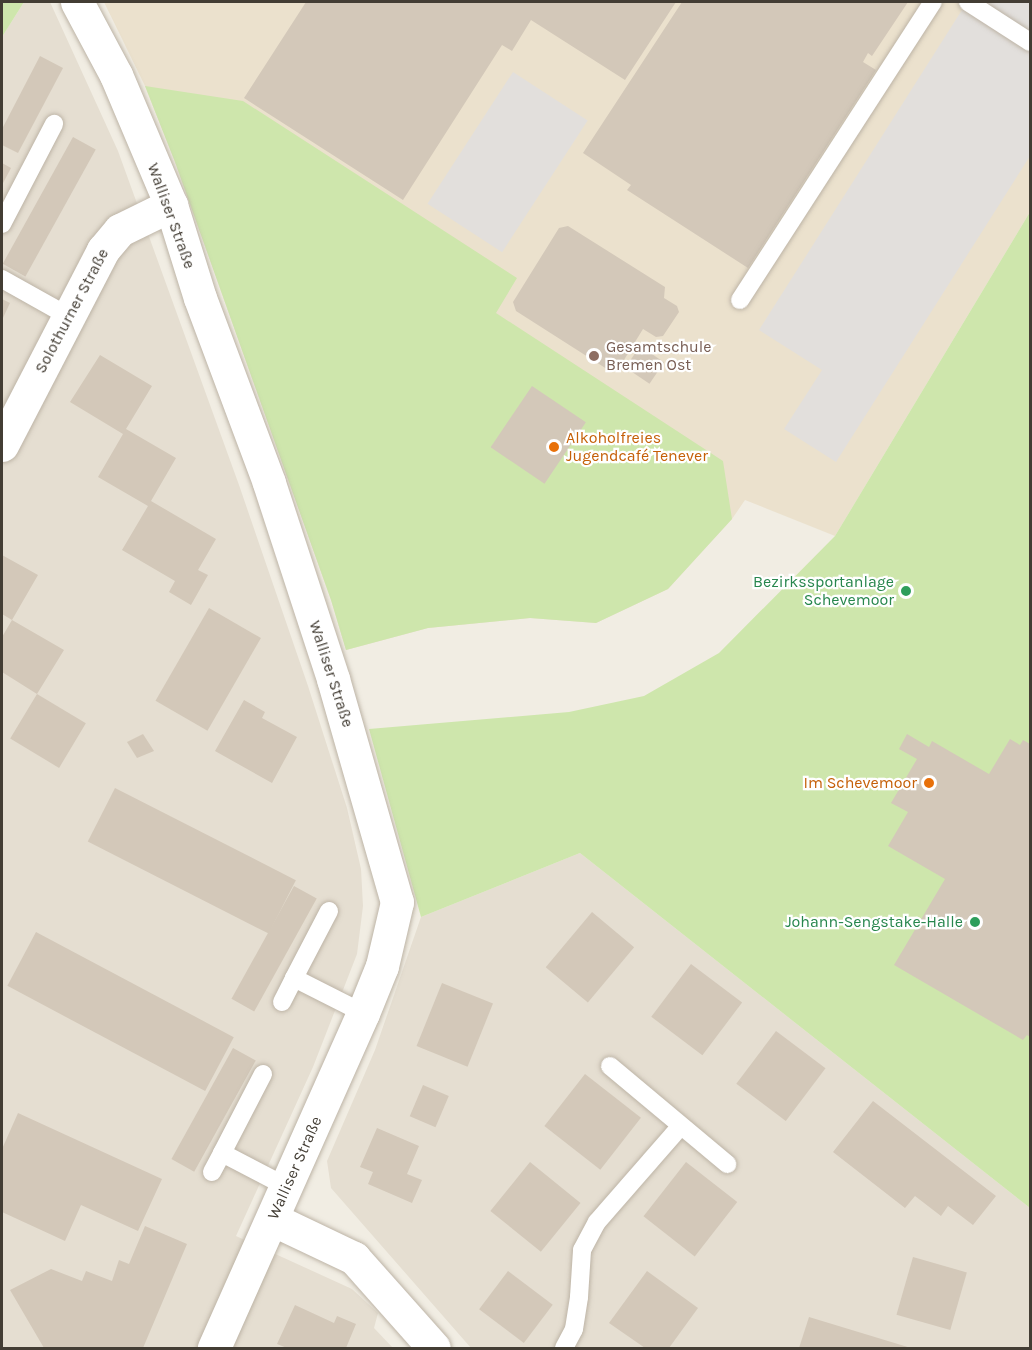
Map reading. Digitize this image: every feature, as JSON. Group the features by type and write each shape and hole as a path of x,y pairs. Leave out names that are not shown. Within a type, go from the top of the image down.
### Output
{"street":[{"name":"Walliser Straße","path":"78,2 116,75 171,204 200,298 269,483 333,679 397,902 382,966 363,1013 214,1348"},
{"name":"Solothurner Straße","path":"2,445 103,250 120,230 171,204"},
{"path":"272,1219 354,1258 434,1348"}],"lane":[{"path":"740,300 933,2"},
{"path":"968,2 1030,42"},
{"path":"2,224 54,124"},
{"path":"2,279 68,316"},
{"path":"282,1002 329,911"},
{"path":"294,978 363,1013"},
{"path":"610,1066 727,1164"},
{"path":"212,1172 263,1074"},
{"path":"564,1348 574,1329 579,1298 582,1250 597,1222 680,1126"},
{"path":"222,1153 287,1187"}],"shaded area":[{"path":"24,2 50,2 118,151 239,485 308,686 347,808 361,869 363,906 357,954 313,1067 236,1236 352,1289 378,1313 374,1328 393,1348 2,1348 2,37"},
{"name":"Gesamtschule Bremen Ost","path":"104,2 1030,2 1030,212 835,536 745,500 732,519 668,589 596,623 530,618 428,628 346,650 331,600 175,162 145,86"},
{"path":"967,2 1030,2 1030,156 836,462 784,429 822,370 759,330"},
{"path":"513,72 588,120 502,252 427,204"},
{"path":"580,853 1030,1208 1030,1348 471,1348 331,1188 327,1161 375,1050 421,917"}],"green space":[{"path":"2,2 24,2 2,37"},
{"path":"145,86 243,101 517,278 496,313 723,461 732,519 668,589 596,623 530,618 428,628 346,650 331,600 175,162"},
{"path":"1030,212 1030,1208 580,853 421,917 369,729 569,712 644,696 719,653 835,536"}],"building":[{"path":"306,2 676,2 625,80 531,20 512,51 502,45 403,200 244,98"},
{"path":"682,2 908,2 872,56 868,53 863,62 876,70 748,268 627,190 631,185 583,153"},
{"path":"40,56 63,68 18,153 2,145 2,129"},
{"path":"73,137 96,150 25,276 3,264"},
{"path":"2,163 11,168 2,185"},
{"path":"568,226 665,287 664,298 677,306 679,312 663,336 656,337 643,329 619,368 610,371 516,311 513,302 559,228"},
{"path":"2,299 10,303 2,320"},
{"path":"640,346 664,362 650,384 625,368"},
{"path":"100,355 152,386 126,429 176,458 151,501 216,539 198,570 208,575 191,605 169,592 175,581 122,550 148,506 98,477 123,434 70,402"},
{"path":"532,386 586,422 545,484 491,447"},
{"path":"2,555 38,575 12,620 2,614"},
{"path":"209,608 261,638 207,731 156,701"},
{"path":"12,620 64,650 37,694 2,672 2,637"},
{"path":"37,694 86,723 59,768 10,739"},
{"path":"244,700 265,712 262,718 297,737 272,783 215,751"},
{"path":"143,734 154,751 137,758 127,742"},
{"name":"Johann-Sengstake-Halle","path":"907,734 929,747 932,741 989,774 1010,739 1020,745 1023,740 1030,744 1030,1037 1027,1035 1023,1040 894,965 945,879 888,846 908,812 891,803 917,759 899,749"},
{"path":"115,788 296,880 269,934 88,841"},
{"path":"294,886 317,899 254,1011 231,999"},
{"path":"592,912 634,947 588,1003 546,967"},
{"path":"36,932 234,1037 205,1091 7,986"},
{"path":"691,964 742,1003 702,1055 651,1017"},
{"path":"442,983 493,1004 468,1067 417,1046"},
{"path":"776,1031 826,1068 786,1121 736,1084"},
{"path":"233,1048 256,1061 194,1172 171,1159"},
{"path":"585,1074 641,1118 600,1170 544,1126"},
{"path":"423,1085 449,1096 435,1127 410,1116"},
{"path":"873,1101 996,1196 973,1225 948,1206 941,1216 915,1196 905,1208 833,1152"},
{"path":"18,1113 162,1179 138,1231 81,1205 65,1241 2,1212 2,1149"},
{"path":"377,1128 419,1146 407,1174 422,1180 412,1203 368,1184 373,1172 360,1167"},
{"path":"530,1162 581,1203 541,1252 490,1211"},
{"path":"686,1162 737,1202 695,1256 644,1216"},
{"path":"145,1226 187,1244 143,1348 44,1348 10,1290 51,1269 82,1281 86,1271 112,1281 119,1260 129,1264"},
{"path":"913,1257 967,1272 950,1330 896,1315"},
{"path":"508,1271 553,1305 524,1343 479,1309"},
{"path":"647,1271 698,1308 669,1348 645,1348 609,1323"},
{"path":"295,1305 334,1323 337,1316 356,1324 346,1348 287,1348 277,1344"},
{"path":"809,1317 911,1348 799,1348"}],"place":[{"name":"Gesamtschule Bremen Ost","path":"594,356"},
{"name":"Alkoholfreies Jugendcafé Tenever","path":"554,447"},
{"name":"Bezirkssportanlage Schevemoor","path":"906,591"},
{"name":"Im Schevemoor","path":"929,783"},
{"name":"Johann-Sengstake-Halle","path":"975,922"}]}
